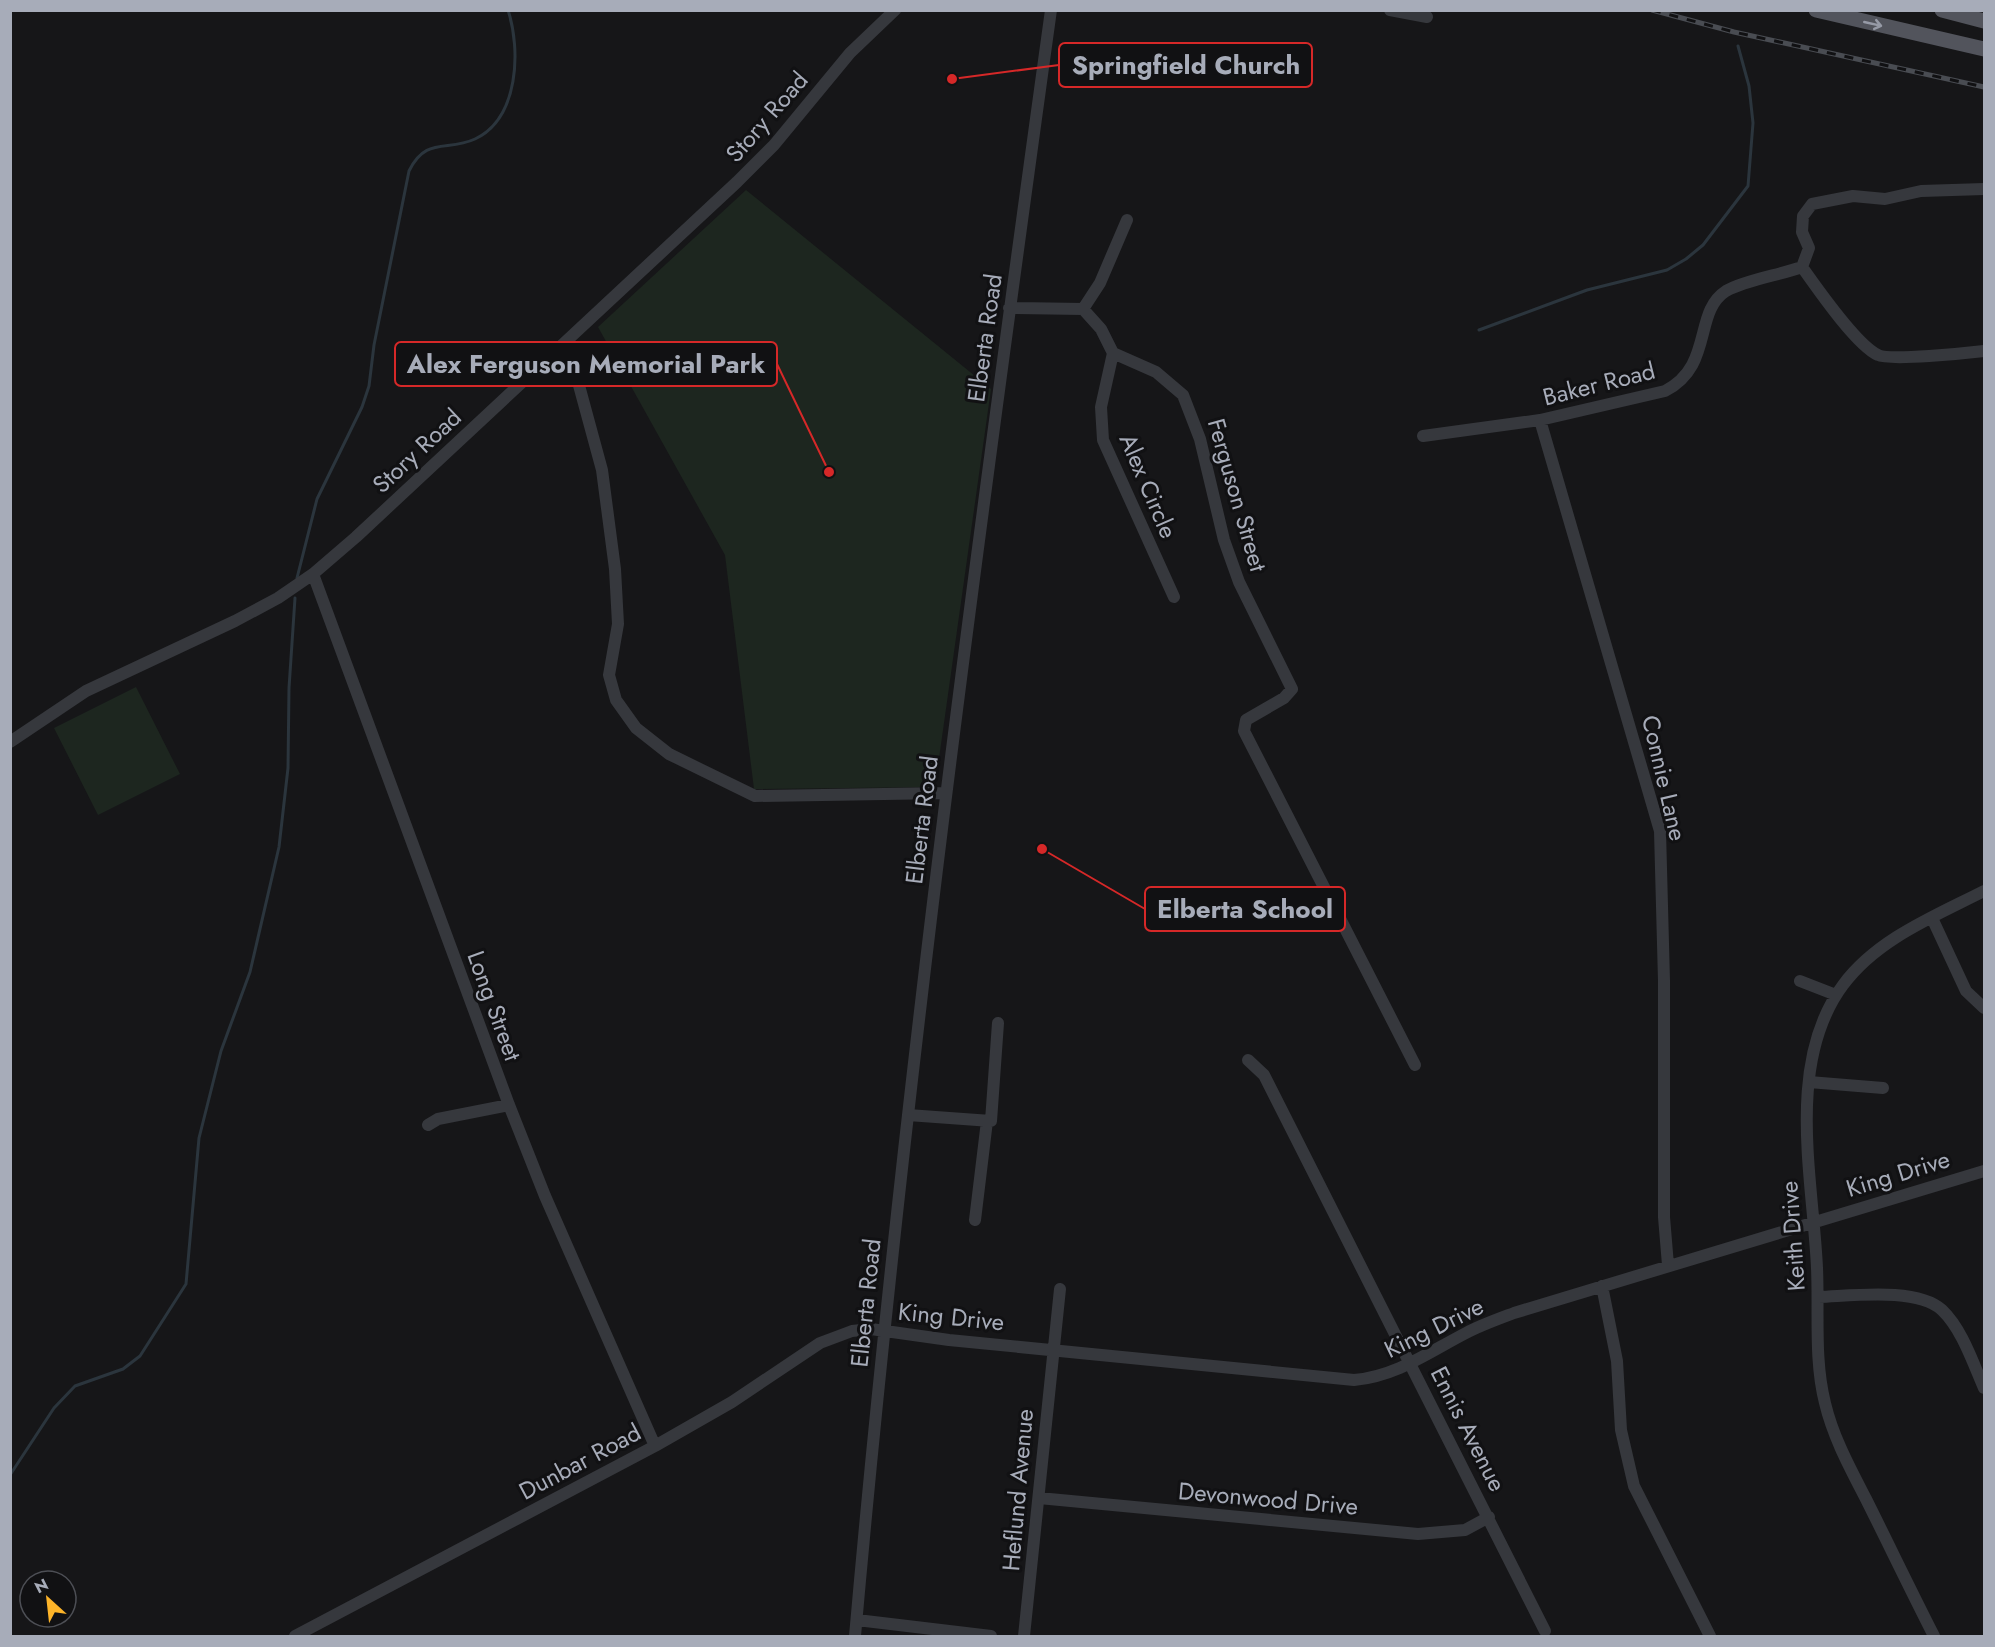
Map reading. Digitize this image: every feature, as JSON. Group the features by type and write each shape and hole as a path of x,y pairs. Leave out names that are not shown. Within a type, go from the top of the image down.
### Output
{"main road":[{"path":"1816,10 1984,49"},
{"path":"1942,10 1984,21"}],"street":[{"name":"Story Road","path":"10,742 86,691 235,621 313,574 556,352 759,160 850,53 895,10"},
{"name":"Elberta Road","path":"855,1636 883,1332 945,793 1051,10"},
{"path":"1390,10 1427,17"},
{"path":"1984,189 1921,191 1885,199 1853,196 1812,204 1803,216 1802,232 1809,248 1802,267 1828,305 1861,343 1878,356 1900,358 1984,351"},
{"path":"1083,309 1100,283 1128,220"},
{"name":"Baker Road","path":"1424,436 1540,420 1665,391 1680,383 1689,373 1698,355 1716,301 1726,291 1802,267"},
{"path":"1010,308 1083,309 1101,328 1113,353"},
{"path":"556,352 577,378 602,470 615,569 618,624 609,675 615,700 636,728 669,754 755,796 945,793"},
{"name":"Alex Circle","path":"1113,353 1101,407 1102,440 1174,597"},
{"name":"Ferguson Street","path":"1113,353 1156,372 1170,381 1183,395 1192,416 1224,540 1239,582 1292,689 1284,698 1246,720 1244,731 1415,1065"},
{"name":"Connie Lane","path":"1540,420 1660,831 1664,981 1664,1217 1668,1265"},
{"name":"Long Street","path":"313,574 544,1196 655,1446"},
{"name":"Keith Drive","path":"1934,1636 1837,1440 1824,1402 1819,1354 1819,1297 1806,1105 1818,1038 1836,995 1863,962 1882,947 1984,891"},
{"path":"1932,918 1966,991 1984,1008"},
{"path":"1800,981 1836,995"},
{"path":"908,1115 991,1121 998,1023"},
{"name":"Ennis Avenue","path":"1248,1060 1264,1075 1545,1631"},
{"path":"1809,1082 1883,1088"},
{"path":"428,1125 438,1119 509,1105"},
{"path":"975,1220 987,1121"},
{"name":"King Drive","path":"883,1332 1354,1380 1390,1374 1468,1332 1514,1313 1984,1171"},
{"path":"1602,1286 1617,1361 1621,1430 1635,1486 1710,1636"},
{"name":"Heflund Avenue","path":"1024,1636 1052,1348 1060,1289"},
{"path":"1819,1297 1911,1296 1926,1300 1942,1310 1956,1329 1984,1388"},
{"name":"Dunbar Road","path":"295,1636 655,1446 760,1385 820,1343 852,1331 871,1329 883,1332"},
{"name":"Devonwood Drive","path":"1039,1498 1418,1534 1465,1530 1489,1517"},
{"path":"857,1620 991,1636"}],"shaded area":[{"path":"746,190 991,389 935,787 754,789 725,555 598,327"},
{"path":"136,687 180,774 98,815 54,728"}],"waterway":[{"path":"297,578 317,499 362,407 369,386 374,345 409,171 423,153 430,149 475,139 490,129 501,116 513,82 515,63 515,44 508,10"},
{"path":"1479,330 1587,290 1667,270 1686,259 1703,245 1748,186 1753,123 1749,86 1738,46"},
{"path":"10,1475 54,1408 75,1386 123,1369 140,1356 186,1284 199,1138 221,1051 250,972 279,847 288,768 289,688 295,598"}],"railway":[{"path":"1652,10 1734,32 1984,87"}],"place":[{"name":"Springfield Church","path":"952,79"},
{"name":"Alex Ferguson Memorial Park","path":"829,472"},
{"name":"Elberta School","path":"1042,849"}]}
